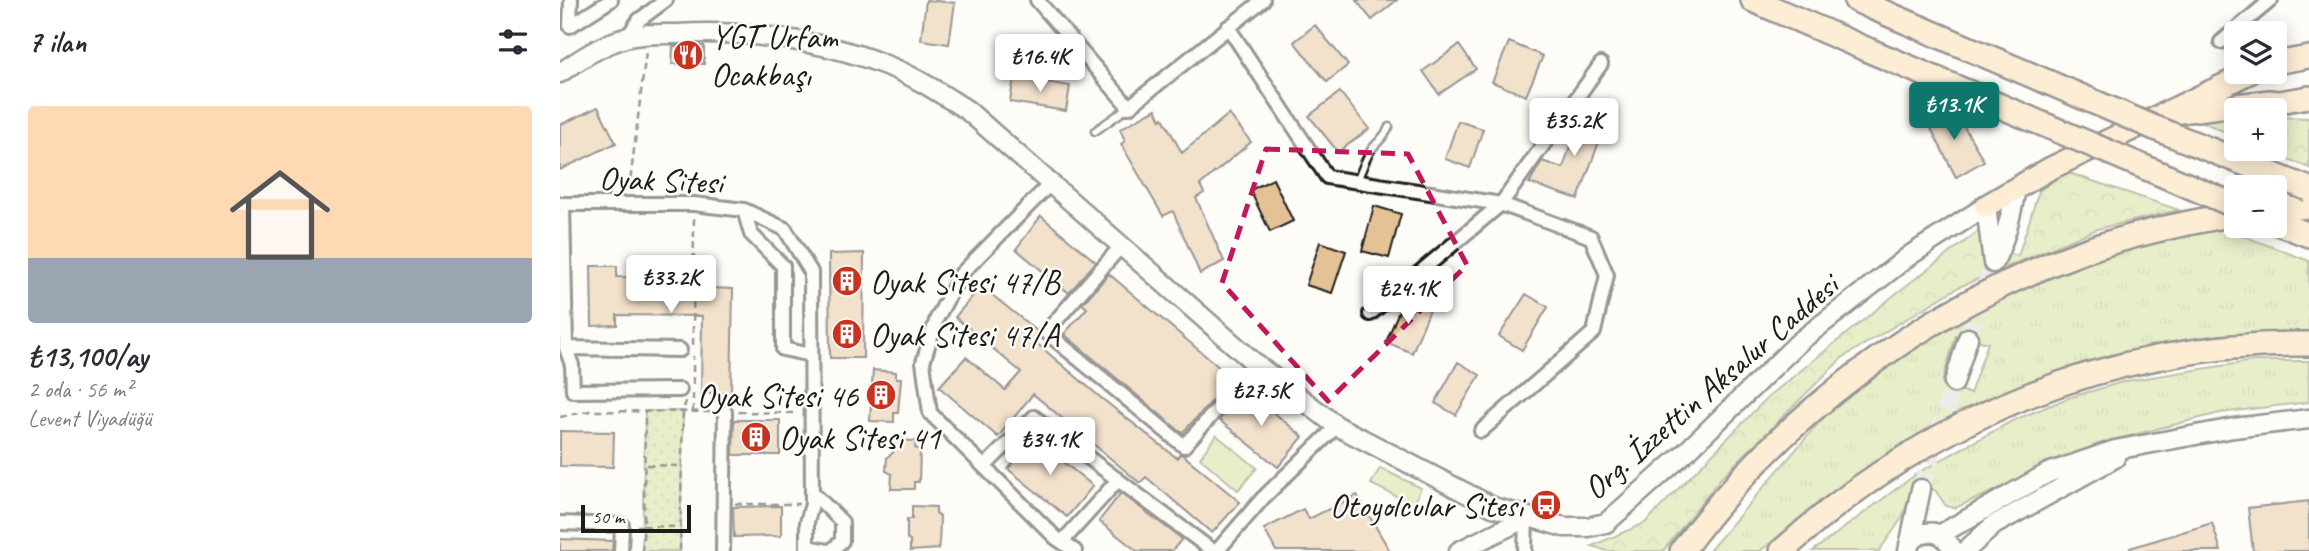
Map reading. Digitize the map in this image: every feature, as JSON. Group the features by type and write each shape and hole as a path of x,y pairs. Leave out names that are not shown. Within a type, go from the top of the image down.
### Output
{"highway":[{"path":"1753,0 2224,201"},
{"path":"1865,4 2104,107 2309,189"},
{"path":"2287,208 2309,206"},
{"path":"1682,551 1728,495 1808,415 1845,384 1916,333 1968,302 2082,251 2141,234 2224,217"},
{"path":"2287,227 2309,235"},
{"path":"1782,551 1831,509 1884,470 1952,430 2032,393 2124,365 2178,353 2230,347 2309,344"}],"main road":[{"name":"Org. İzzettin Aksalur Caddesi","path":"560,73 578,60 627,37 723,33 838,49 886,65 967,110 1257,365 1337,426 1493,508 1564,527 1588,527 1606,523 1688,450 1799,342 1909,256 1986,205"},
{"path":"2287,61 2309,57"},
{"path":"2016,188 2013,211 2003,244 1993,263 1986,205 2049,169 2226,84"},
{"path":"2260,84 2271,98"},
{"path":"2287,100 2309,97"},
{"path":"2287,104 2309,107"},
{"path":"2167,113 2224,107"},
{"path":"1954,383 1968,338"},
{"path":"1909,548 1919,534 1937,533 2048,473 2115,450 2234,428 2309,419"},
{"path":"1965,551 1994,525 2137,446"},
{"path":"1909,548 1920,494 1923,515 1950,544 1952,551"},
{"path":"1459,551 1526,518"}],"street":[{"path":"571,0 570,26 611,0"},
{"path":"627,37 639,20 666,0"},
{"path":"1037,0 1129,107 1263,0"},
{"path":"2221,42 2271,0"},
{"path":"1228,27 1327,177 1501,204 1591,237 1607,275 1594,331 1480,431"},
{"path":"1370,314 1501,204 1601,64"},
{"path":"1051,183 961,274 937,318 923,362 930,413 1062,542 1075,551"},
{"path":"561,204 566,348 572,365 573,391 680,390"},
{"name":"Oyak Sitesi","path":"561,204 694,204 744,210 785,229 811,272 812,498 805,549 830,551"},
{"path":"744,210 751,234 783,266 783,349 811,355"},
{"path":"1122,245 1046,332 1184,446 1257,365"},
{"path":"566,348 680,349"},
{"path":"723,551 724,412"},
{"path":"984,467 1034,417 1215,551 1263,498 1337,426"},
{"path":"1062,542 1118,480"},
{"path":"812,498 842,522 842,541 830,551"},
{"path":"1525,551 1526,518"},
{"path":"560,523 622,525 621,551"}],"lane":[{"path":"1095,131 1129,107"},
{"path":"1357,182 1361,168 1389,127"}],"path":[{"path":"627,204 647,35"},
{"path":"692,412 694,204"},
{"path":"560,417 590,411 645,411 642,551"},
{"path":"680,551 682,411"},
{"path":"645,465 682,466"},
{"path":"723,505 812,498"},
{"path":"622,525 680,527"}],"highlighted area":[{"path":"1266,149 1408,154 1467,265 1328,401 1222,283"}],"green space":[{"path":"2224,116 2224,132 2192,117"},
{"path":"2287,117 2309,118 2309,168 2287,158"},
{"path":"2066,172 2179,210 2097,229 1959,287 1842,358 1720,479 1663,551 1607,551 1592,546 1645,523 1767,398 1898,292 1984,227 1990,248 2018,256 2039,191"},
{"path":"2220,227 2224,229 2224,238 2249,238 2309,261 2309,331 2228,336 2123,353 2064,370 2011,390 1886,458 1816,507 1760,551 1709,551 1822,419 1875,376 1934,335 1997,300 2067,270 2139,245","holes":["1956,335 1988,343 1970,394 1942,382"]},
{"path":"2253,361 2309,361 2309,402 2220,413 2109,441 1955,508 1946,506 1935,490 1914,483 1902,518 1879,551 1813,551 1919,472 2012,421 2068,398 2126,381"},
{"path":"645,411 683,411 680,551 642,551"},
{"path":"1216,435 1257,468 1238,490 1200,458"},
{"path":"1380,468 1421,488 1414,505 1371,484"}],"building":[{"path":"926,0 955,3 949,44 921,40"},
{"path":"1356,0 1397,0 1372,20"},
{"path":"1315,25 1348,65 1327,82 1294,42"},
{"path":"1509,42 1543,56 1526,96 1492,82"},
{"path":"1459,45 1476,69 1439,94 1423,71"},
{"name":"YGT Urfam Ocakbaşı","path":"673,46 704,46 704,64 672,64"},
{"path":"1014,77 1070,86 1066,111 1010,102"},
{"path":"1340,92 1369,129 1338,152 1309,116"},
{"path":"598,107 616,143 560,170 560,125"},
{"path":"1583,108 1608,117 1578,199 1529,183 1542,161 1563,168"},
{"path":"1156,109 1182,153 1229,114 1251,142 1200,185 1204,193 1196,198 1224,261 1200,274 1173,211 1163,216 1121,144 1125,141 1120,129"},
{"path":"1921,109 1959,118 1984,161 1956,177"},
{"path":"1458,121 1483,129 1470,168 1445,159"},
{"path":"1273,179 1293,221 1270,232 1250,190"},
{"path":"1374,206 1401,214 1389,258 1362,251"},
{"path":"1041,216 1096,262 1069,293 1016,249"},
{"path":"1320,242 1346,251 1332,293 1306,285"},
{"path":"864,253 863,358 830,358 829,254"},
{"path":"591,266 617,266 617,277 686,278 686,287 733,289 731,393 701,393 702,316 617,315 617,325 592,326"},
{"path":"1109,274 1233,379 1182,433 1064,334 1087,308 1082,304"},
{"path":"981,286 1037,331 1038,335 1034,341 1100,397 1177,458 1180,454 1183,455 1240,502 1212,533 1146,477 1140,483 1033,394 998,437 939,387 966,357 1005,390 1021,372 955,317"},
{"path":"1526,294 1548,307 1522,350 1499,336"},
{"path":"1404,299 1430,310 1412,353 1386,342"},
{"path":"1458,362 1480,375 1456,415 1435,403"},
{"name":"Oyak Sitesi 46","path":"873,370 896,372 896,378 901,378 898,413 894,413 894,422 870,421 871,404 867,400"},
{"path":"1247,390 1303,437 1278,467 1219,420"},
{"name":"Oyak Sitesi 41","path":"734,420 780,420 780,455 733,455"},
{"path":"560,431 614,432 613,467 560,466"},
{"path":"1034,438 1093,486 1067,517 1008,469"},
{"path":"893,440 916,441 915,448 920,450 919,482 914,482 914,489 891,489 892,474 886,471 887,457 893,453"},
{"path":"1121,493 1182,539 1172,551 1137,551 1099,521"},
{"path":"1357,495 1390,551 1276,551 1264,529 1303,509 1309,519"},
{"path":"2309,501 2309,551 2253,551 2248,508"},
{"path":"781,506 781,536 734,537 733,507"},
{"path":"912,506 936,507 936,514 940,516 939,549 910,551 907,519 912,519"},
{"path":"2212,523 2221,551 2130,551 2130,548"},
{"path":"560,539 613,541 612,551 560,551"}],"tunnel":[{"path":"1968,338 1993,263"},
{"path":"1921,489 1954,383"}],"place":[{"name":"YGT Urfam Ocakbaşı","path":"688,55"},
{"name":"Oyak Sitesi 47/B","path":"847,281"},
{"name":"Oyak Sitesi 47/A","path":"847,334"},
{"name":"Oyak Sitesi 46","path":"881,395"},
{"name":"Oyak Sitesi 41","path":"756,437"},
{"name":"Otoyolcular Sitesi","path":"1546,505"}]}
